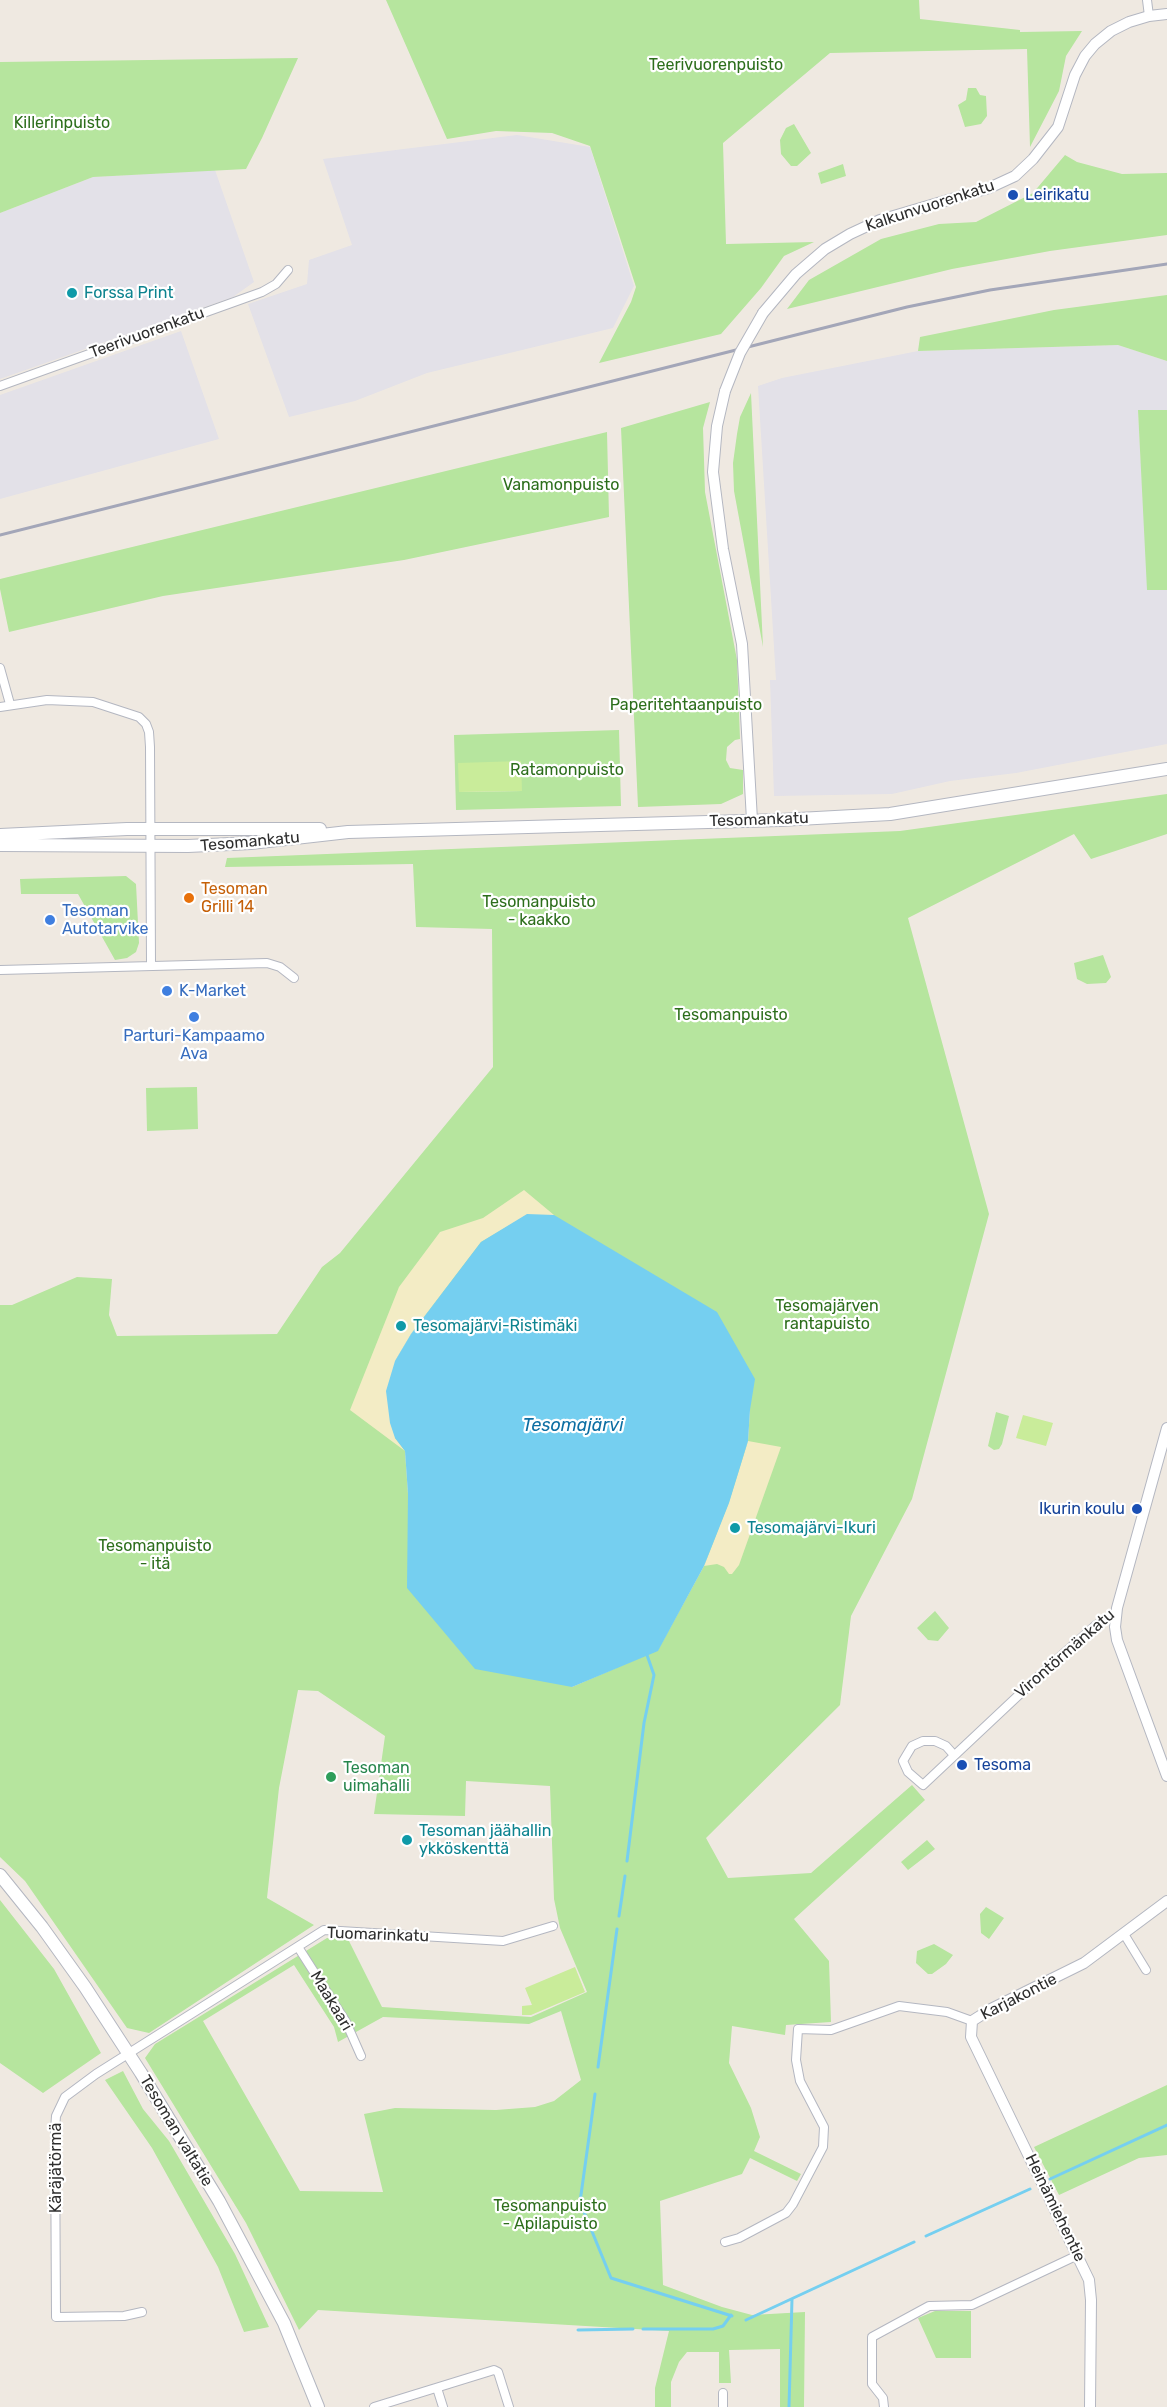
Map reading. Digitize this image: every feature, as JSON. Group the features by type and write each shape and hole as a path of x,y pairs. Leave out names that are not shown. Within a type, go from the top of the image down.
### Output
{"main road":[{"name":"Tesomankatu","path":"0,845 151,847 250,843 348,832 890,814 1167,769"},
{"name":"Tesomankatu","path":"0,835 73,830 151,829 306,829 348,832"},
{"name":"Tesoman valtatie","path":"0,1875 42,1926 128,2053 198,2166 284,2323 318,2407"}],"street":[{"path":"1147,0 1149,16"},
{"name":"Kalkunvuorenkatu","path":"752,820 742,644 723,549 713,472 717,426 725,391 740,353 763,313 795,274 825,249 880,220 978,192 1015,176 1033,159 1058,127 1075,75 1089,50 1111,31 1129,22 1167,14"},
{"name":"Teerivuorenkatu","path":"0,386 262,292 276,284 288,270"},
{"path":"0,668 10,704"},
{"path":"0,707 47,700 93,702 139,717 149,732 151,966"},
{"path":"0,970 267,963 280,968 294,978"},
{"name":"Virontörmänkatu","path":"954,1755 946,1746 935,1741 923,1741 912,1746 903,1761 908,1772 923,1785 1063,1654 1096,1626 1116,1613 1167,1428"},
{"path":"1116,1613 1117,1640 1167,1776"},
{"name":"Karjakontie","path":"725,2242 739,2238 786,2213 823,2147 824,2127 800,2081 796,2060 798,2029 831,2030 901,2006 947,2012 972,2021 991,2009 1084,1963 1167,1901"},
{"name":"Tuomarinkatu","path":"128,2053 324,1930 503,1941 553,1926"},
{"path":"1124,1934 1146,1970"},
{"name":"Maakaari","path":"298,1947 346,2022 362,2056"},
{"name":"Heinämiehentie","path":"972,2021 971,2037 1086,2271 1091,2289 1090,2407"},
{"name":"Käräjätörmä","path":"128,2053 72,2090 65,2097 56,2116 56,2317 124,2316 142,2312"},
{"path":"884,2407 882,2398 872,2384 872,2337 928,2306 972,2305 1078,2255"},
{"path":"374,2407 494,2370 498,2373 509,2407"},
{"path":"437,2388 443,2407"},
{"path":"723,2393 723,2407"}],"shaded area":[{"path":"517,135 590,147 634,286 613,328 427,373 355,401 289,417 248,304 307,284 309,260 352,245 323,159"},
{"path":"215,170 254,282 233,297 0,379 0,213 93,177"},
{"path":"181,331 219,439 0,499 0,395"},
{"path":"1118,345 1167,361 1167,410 1138,411 1148,590 1167,590 1167,744 1016,773 950,781 892,794 774,796 770,680 776,680 758,386 782,378 918,351"}],"green space":[{"name":"Teerivuorenpuisto","path":"386,0 919,0 920,19 1020,30 1020,32 1082,31 1066,56 1059,91 1030,147 1027,49 830,53 723,143 726,244 814,242 784,256 761,288 721,334 599,363 631,302 636,287 590,146 552,133 496,131 447,139"},
{"name":"Killerinpuisto","path":"298,58 246,169 93,177 0,213 0,62"},
{"path":"968,88 976,88 980,95 986,96 987,116 981,124 965,127 958,105 966,100"},
{"path":"794,124 811,153 797,166 791,166 781,154 780,140 786,128"},
{"path":"1065,155 1077,162 1122,174 1167,173 1167,235 1050,251 952,269 787,309 809,280 881,239 939,224 976,222 1033,193"},
{"path":"843,164 846,176 821,184 818,173"},
{"path":"1167,295 1167,361 1118,345 918,351 920,337 1054,310"},
{"path":"751,393 763,647 734,491 733,463 737,434 740,417"},
{"name":"Paperitehtaanpuisto","path":"710,402 703,428 705,492 737,660 740,739 727,747 726,760 730,768 743,770 743,794 721,804 638,807 621,428"},
{"path":"1138,410 1167,410 1167,590 1147,590"},
{"name":"Vanamonpuisto","path":"607,432 609,517 404,560 163,596 9,632 0,579"},
{"name":"Ratamonpuisto","path":"619,730 621,806 456,810 454,735","holes":["459,763 522,791 459,792"]},
{"path":"521,761 522,791 459,792 458,763"},
{"path":"1167,794 1167,834 1091,859 1074,834 908,918 989,1214 912,1499 851,1616 840,1705 706,1838 728,1878 811,1873 912,1785 925,1800 794,1919 829,1961 831,2022 786,2025 785,2035 732,2026 729,2063 751,2108 760,2137 754,2151 801,2174 797,2181 750,2158 742,2174 660,2201 663,2285 722,2307 752,2315 805,2312 804,2407 780,2407 780,2349 729,2350 731,2383 719,2383 719,2352 687,2352 679,2362 671,2382 671,2407 655,2407 655,2388 669,2331 318,2310 299,2330 246,2223 145,2058 155,2044 327,1938 348,1939 382,2007 531,2017 587,1992 560,1928 554,1899 550,1786 466,1781 465,1816 374,1814 385,1736 318,1691 298,1690 279,1788 267,1898 314,1925 149,2033 127,2028 25,1881 0,1857 0,1305 12,1305 77,1277 112,1279 109,1315 117,1336 277,1334 322,1267 340,1253 493,1067 492,929 416,927 413,864 225,867 227,858 900,831","holes":["454,1279 750,1410 748,1441 704,1566 658,1650 572,1687 408,1494 395,1361 411,1334","294,1965 334,2027 338,2042 383,2017 529,2024 561,2011 581,2080 554,2101 535,2107 496,2110 395,2108 364,2114 383,2192 300,2191 203,2021"]},
{"path":"126,876 136,884 139,943 136,952 127,958 115,960 78,894 21,894 20,879"},
{"path":"1103,955 1111,977 1106,983 1087,984 1077,979 1074,963"},
{"path":"197,1087 198,1129 147,1131 146,1088"},
{"path":"996,1412 1009,1416 1002,1444 999,1449 994,1450 988,1446"},
{"path":"1023,1415 1053,1423 1046,1446 1016,1438"},
{"path":"935,1611 949,1628 938,1641 928,1640 917,1628"},
{"path":"927,1840 935,1849 908,1870 901,1862"},
{"path":"0,1900 54,1969 101,2053 43,2093 0,2063"},
{"path":"986,1907 1004,1918 989,1939 981,1933 980,1914"},
{"path":"934,1944 953,1955 946,1964 932,1974 928,1974 916,1963 917,1951"},
{"path":"575,1967 585,1992 531,2015 522,2015 522,2006 532,2005 525,1988"},
{"path":"123,2071 143,2109 169,2141 235,2254 269,2327 244,2332 218,2267 152,2148 105,2080"},
{"path":"1167,2085 1167,2155 1139,2158 1059,2195 1034,2147"},
{"path":"935,2311 971,2311 971,2358 936,2358 918,2318"}],"sand":[{"name":"Tesomajärvi-Ristimäki","path":"524,1190 554,1215 527,1215 481,1242 411,1334 395,1361 395,1438 405,1451 350,1410 399,1287 440,1232 483,1218"},
{"name":"Tesomajärvi-Ikuri","path":"748,1441 781,1447 739,1565 732,1574 729,1574 724,1567 717,1564 704,1566 729,1502"}],"water":[{"name":"Tesomajärvi","path":"527,1214 554,1215 717,1312 755,1379 748,1441 729,1503 704,1566 658,1651 572,1687 475,1669 407,1588 408,1494 405,1451 395,1438 390,1423 386,1391 395,1361 411,1334 481,1242"}],"waterway":[{"path":"627,1861 644,1723 654,1675 647,1655"},
{"path":"619,1916 625,1876"},
{"path":"598,2067 617,1929"},
{"path":"595,2094 580,2202 611,2278 732,2316"},
{"path":"1050,2179 1167,2125"},
{"path":"926,2236 1030,2189"},
{"path":"746,2320 914,2242"},
{"path":"789,2407 792,2299"},
{"path":"643,2329 713,2329 723,2326 731,2315"},
{"path":"578,2330 633,2329"}],"railway":[{"path":"0,535 907,307 990,290 1167,264"}],"place":[{"name":"Leirikatu","path":"1013,195"},
{"name":"Forssa Print","path":"72,293"},
{"name":"Tesoman Grilli 14","path":"189,898"},
{"name":"Tesoman Autotarvike","path":"50,920"},
{"name":"K-Market","path":"167,991"},
{"name":"Parturi-Kampaamo Ava","path":"194,1017"},
{"name":"Tesomajärvi-Ristimäki","path":"401,1326"},
{"name":"Ikurin koulu","path":"1137,1509"},
{"name":"Tesomajärvi-Ikuri","path":"735,1528"},
{"name":"Tesoma","path":"962,1765"},
{"name":"Tesoman uimahalli","path":"331,1777"},
{"name":"Tesoman jäähallin ykköskenttä","path":"407,1840"}],"park label":[{"name":"Tesomanpuisto - kaakko","path":"539,911"},
{"name":"Tesomanpuisto","path":"731,1015"},
{"name":"Tesomajärven rantapuisto","path":"827,1315"},
{"name":"Tesomanpuisto - itä","path":"155,1555"},
{"name":"Tesomanpuisto - Apilapuisto","path":"550,2215"}]}
